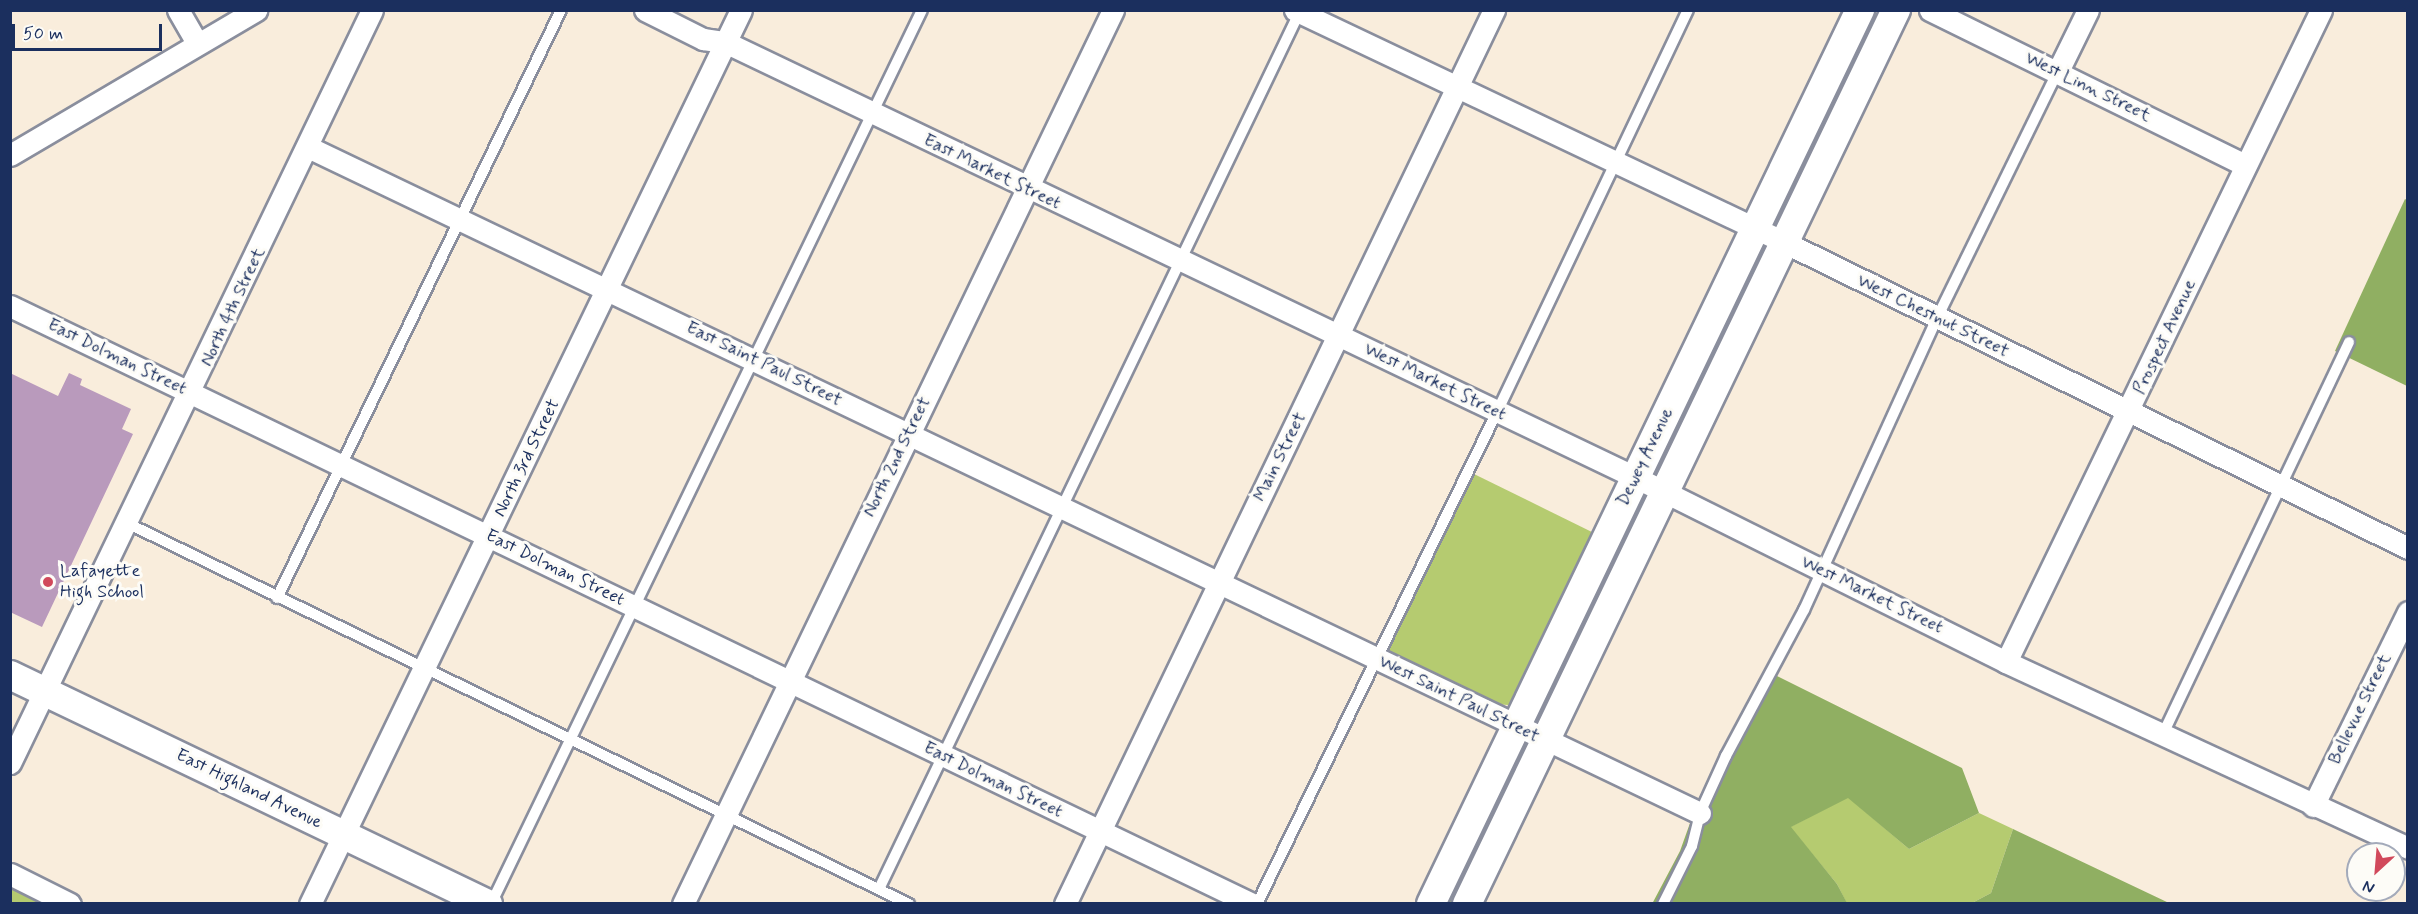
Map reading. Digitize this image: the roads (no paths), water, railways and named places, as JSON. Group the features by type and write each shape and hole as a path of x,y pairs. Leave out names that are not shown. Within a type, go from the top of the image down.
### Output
{"street":[{"path":"178,10 198,44"},
{"path":"10,155 256,10"},
{"name":"North 4th Street","path":"10,763 192,393 372,10"},
{"name":"East Market Street","path":"645,10 703,39 725,42 1027,189 1340,336"},
{"name":"North 3rd Street","path":"310,903 741,10"},
{"name":"North 2nd Street","path":"683,903 1113,10"},
{"name":"Main Street","path":"1065,903 1340,336 1494,10"},
{"name":"Dewey Avenue","path":"1431,903 1860,10"},
{"name":"Dewey Avenue","path":"1467,903 1896,10"},
{"name":"West Linn Street","path":"1930,10 2245,165"},
{"path":"2058,71 2088,10"},
{"name":"Prospect Avenue","path":"2006,662 2131,410 2320,10"},
{"name":"West Chestnut Street","path":"1298,11 1456,90 1615,161 1784,242 2131,410 2408,548"},
{"name":"East Saint Paul Street","path":"308,147 754,358 1219,584"},
{"name":"East Dolman Street","path":"10,306 1099,831 1255,903"},
{"name":"West Market Street","path":"1340,336 1635,477 2006,662 2408,848"},
{"name":"West Saint Paul Street","path":"1219,584 1700,813"},
{"name":"Bellevue Street","path":"2313,806 2408,612"},
{"name":"East Highland Avenue","path":"10,675 490,903"},
{"path":"10,874 70,903"}],"lane":[{"path":"278,598 561,10"},
{"path":"490,903 636,608 922,10"},
{"path":"1255,903 1497,412 1688,10"},
{"path":"879,889 1298,11"},
{"path":"1663,903 1692,846 1700,813 1821,570 1937,318 2058,71"},
{"path":"2162,736 2349,342"},
{"path":"127,523 424,670 909,903"}],"place":[{"name":"Lafayette High School","path":"48,582"}]}
